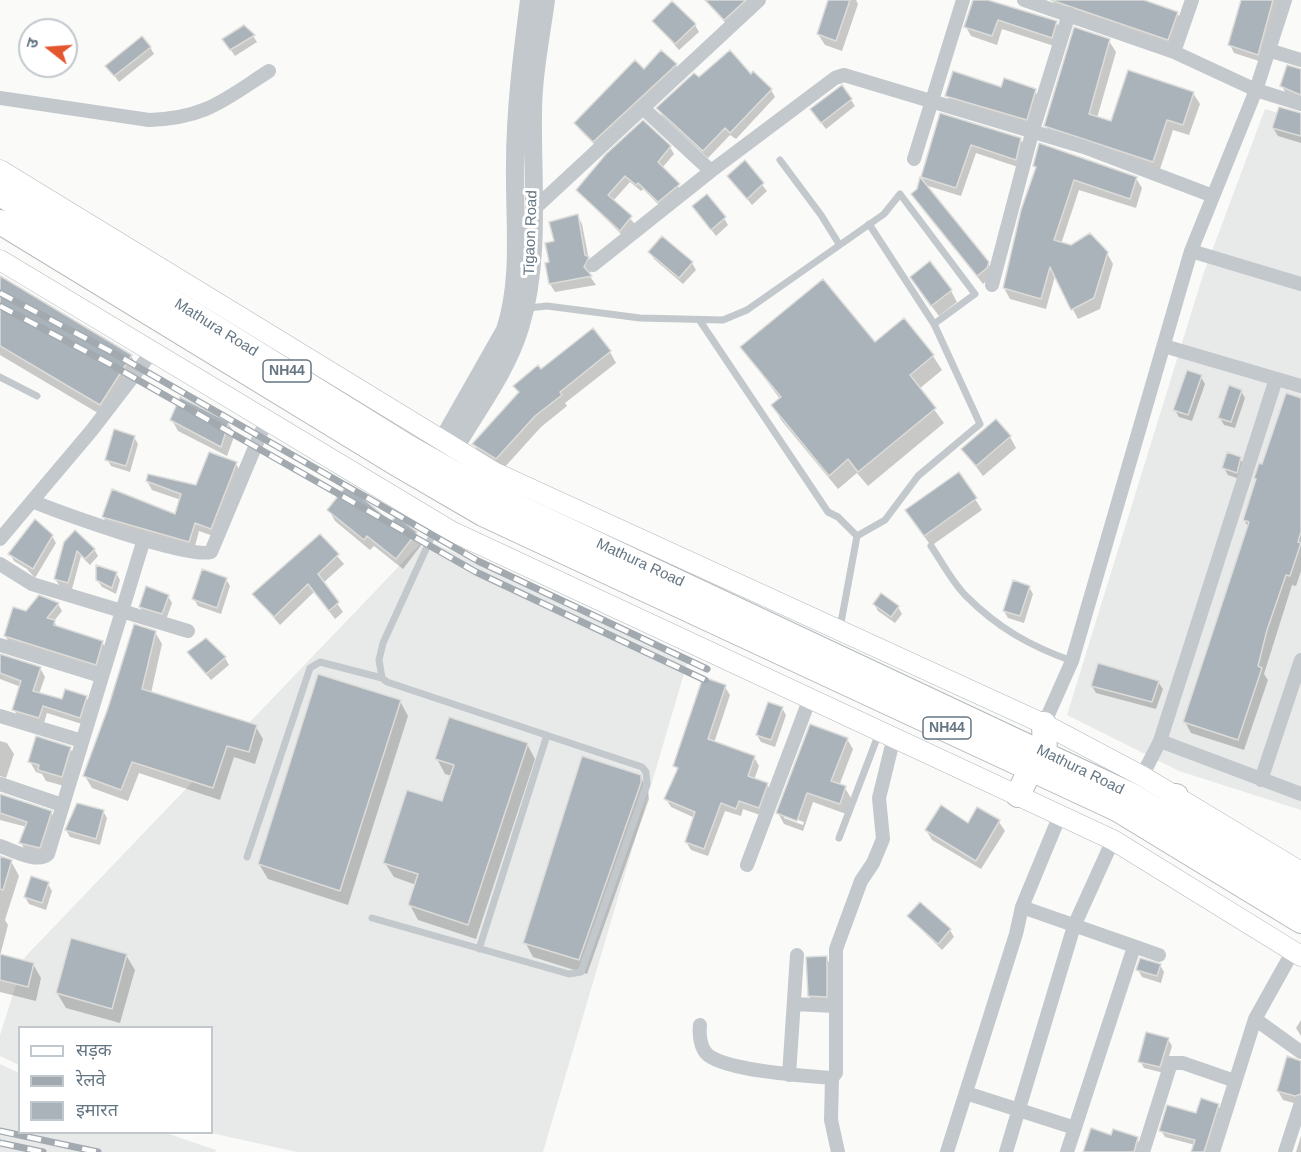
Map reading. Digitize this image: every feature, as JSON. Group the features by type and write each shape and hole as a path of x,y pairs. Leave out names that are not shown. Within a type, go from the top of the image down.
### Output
{"highway":[{"name":"Mathura Road","path":"0,194 408,447 581,547 1038,761 1131,795 1170,805 1301,895"},
{"name":"Mathura Road","path":"0,222 397,464 483,513 581,547"},
{"path":"1018,795 1038,761 1044,724"},
{"name":"Mathura Road","path":"1038,761 1301,921"}],"main road":[{"path":"0,170 504,477 1044,724 1142,776 1170,805 1301,872"},
{"path":"0,260 438,524 1113,840 1297,954"}],"street":[{"name":"Tigaon Road","path":"518,309 515,270 516,129 529,0"},
{"name":"Tigaon Road","path":"448,444 505,330 518,309 533,210 533,111 546,0"},
{"path":"533,210 759,0"},
{"path":"914,159 963,0"},
{"path":"1024,0 1174,52 1256,90 1301,104"},
{"path":"1174,52 1191,0"},
{"path":"1044,724 1072,661 1191,251 1256,90 1285,0"},
{"path":"992,285 1032,133 1069,14"},
{"path":"1269,50 1301,60"},
{"path":"0,98 149,120 169,119 205,112 269,71"},
{"path":"593,265 711,171 828,83 844,75 1084,147 1213,196"},
{"path":"644,109 711,171"},
{"path":"1191,251 1301,284"},
{"path":"1164,346 1301,386"},
{"path":"0,539 34,502 152,352"},
{"path":"1142,776 1160,741 1276,379"},
{"path":"34,502 75,518 144,539 198,553 211,552 266,421"},
{"path":"0,846 35,857 46,856 144,539"},
{"path":"0,564 32,584 188,632"},
{"path":"0,645 101,676"},
{"path":"1261,780 1298,679 1301,660"},
{"path":"747,865 810,698"},
{"path":"0,716 82,741"},
{"path":"838,1152 831,1120 832,1078 836,1073 836,949 861,881 873,863 883,839 879,798 887,734"},
{"path":"1160,741 1301,794"},
{"path":"0,784 62,806"},
{"path":"947,1152 1016,934 1022,907 1060,815"},
{"path":"1006,1152 1074,926 1113,840"},
{"path":"1022,907 1159,955"},
{"path":"1067,1152 1134,946"},
{"path":"1213,1152 1255,1019 1297,954"},
{"path":"789,1076 797,955"},
{"path":"794,1004 836,1006"},
{"path":"1255,1019 1301,1052"},
{"path":"700,1025 701,1042 708,1055 727,1063 789,1076 832,1078"},
{"path":"1143,1152 1171,1063 1183,1063 1235,1081"},
{"path":"966,1093 1075,1128"},
{"path":"1285,1152 1301,1103"}],"lane":[{"path":"780,160 821,215 839,244"},
{"path":"518,309 547,306 640,318 723,320 747,310 884,214 900,194 975,294 934,324"},
{"path":"839,631 857,536 885,520 918,476 980,424 934,324 869,224"},
{"path":"700,321 828,512 838,517 857,536"},
{"path":"0,377 37,396"},
{"path":"382,678 378,670 384,644 438,524"},
{"path":"931,546 964,595 1004,628 1034,648 1072,661"},
{"path":"247,857 310,668 314,664 326,663 382,678 387,682 642,767 646,772 647,784 580,972 569,974 372,918"},
{"path":"839,838 887,734"},
{"path":"479,949 547,735"}],"shaded area":[{"path":"1265,109 1301,120 1301,810 1179,771 1067,715 1203,275"},
{"path":"425,539 688,660 543,1152 297,1152 213,1133 213,1026 18,1026 18,1065 0,1056 0,1035 25,957"},
{"path":"0,1064 18,1073 18,1134 169,1134 216,1150 215,1152 0,1152"}],"building":[{"path":"705,0 746,0 724,20"},
{"path":"828,0 850,0 836,41 817,34"},
{"path":"973,0 988,0 1057,21 1052,38 998,20 992,36 964,27"},
{"path":"1051,0 1144,0 1178,12 1168,40"},
{"path":"1241,0 1273,0 1258,55 1228,45"},
{"path":"672,1 696,24 675,44 652,21"},
{"path":"244,25 255,35 230,50 222,39"},
{"path":"1074,27 1110,39 1089,114 1111,121 1128,70 1194,92 1183,125 1167,120 1153,162 1044,126"},
{"path":"142,36 151,47 114,76 105,66"},
{"path":"661,50 677,64 593,142 574,123 635,60 644,69"},
{"path":"730,50 751,74 753,71 772,89 730,133 725,128 703,151 656,108 694,73 699,77"},
{"path":"1287,65 1301,69 1301,95 1280,86"},
{"path":"953,71 1001,87 1004,78 1036,89 1027,120 945,96"},
{"path":"842,85 852,99 821,123 810,109"},
{"path":"1279,107 1301,113 1301,136 1272,128"},
{"path":"940,113 1021,138 1016,160 971,145 956,188 921,177"},
{"path":"643,120 671,146 658,162 680,184 658,202 638,183 636,185 625,176 608,195 632,216 620,231 576,190 606,154"},
{"path":"1039,143 1137,177 1130,199 1074,180 1054,240 1071,245 1090,233 1108,252 1094,298 1071,310 1050,267 1041,299 1003,288 1021,210 1036,167 1033,166"},
{"path":"745,160 764,183 747,199 727,176"},
{"path":"920,177 989,262 987,268 977,276 911,194 917,189"},
{"path":"707,194 726,217 711,230 692,206"},
{"path":"578,214 585,255 589,257 584,267 592,276 549,284 545,263 549,262 545,243 554,241 549,222"},
{"path":"662,236 693,262 679,278 648,252"},
{"path":"930,261 952,290 931,306 910,277"},
{"path":"0,276 132,355 100,405 0,346"},
{"path":"823,279 875,342 904,318 934,355 910,375 936,408 858,472 848,459 829,476 771,405 781,397 740,347"},
{"path":"593,328 611,351 560,392 562,395 535,416 496,459 472,444 519,392 513,386 538,365 541,369"},
{"path":"1187,370 1202,375 1188,415 1173,410"},
{"path":"1229,385 1242,390 1231,422 1218,418"},
{"path":"1286,393 1301,398 1301,532 1298,542 1301,543 1290,576 1286,575 1267,630 1258,666 1262,668 1238,740 1183,722 1249,522 1243,520 1256,479 1254,478 1259,463 1262,464"},
{"path":"180,397 229,422 221,447 170,420"},
{"path":"996,419 1011,436 976,466 961,449"},
{"path":"114,429 135,436 126,466 105,460"},
{"path":"209,452 237,462 211,529 195,523 189,542 102,517 112,489 175,514 181,494 146,481 148,474 196,485"},
{"path":"1227,452 1241,457 1237,473 1222,468"},
{"path":"959,472 977,498 924,536 905,510"},
{"path":"347,485 391,522 396,516 417,532 396,559 367,536 364,540 327,510"},
{"path":"35,519 53,535 33,569 8,554"},
{"path":"75,530 95,549 85,559 77,551 68,583 54,579 64,542"},
{"path":"320,534 339,554 318,574 339,602 329,611 308,584 274,617 252,594"},
{"path":"96,565 117,572 112,588 96,580"},
{"path":"202,569 227,578 217,608 192,599"},
{"path":"1013,580 1030,586 1020,616 1003,611"},
{"path":"146,586 169,595 162,614 139,607"},
{"path":"881,593 899,606 891,617 873,604"},
{"path":"39,595 59,603 47,618 55,620 54,625 103,641 96,665 4,636 13,607 26,611"},
{"path":"134,624 156,631 142,689 257,725 249,752 227,746 213,788 132,762 121,790 83,776 108,708"},
{"path":"206,638 226,657 206,674 187,652"},
{"path":"0,654 41,667 33,691 62,699 65,689 87,696 80,718 43,706 39,718 12,710 21,681 0,673"},
{"path":"1098,663 1159,681 1152,702 1091,686"},
{"path":"318,674 401,700 340,891 258,864"},
{"path":"703,677 726,685 708,739 755,756 748,776 768,783 759,808 739,801 736,809 721,803 704,849 685,842 695,812 664,799 678,768 673,766"},
{"path":"768,702 783,707 771,740 756,735"},
{"path":"449,717 528,743 468,925 408,905 418,874 383,863 407,790 442,801 454,765 435,759"},
{"path":"810,724 848,738 831,781 846,786 840,804 807,793 797,821 776,813"},
{"path":"36,736 71,747 62,777 38,770 39,765 28,762"},
{"path":"582,756 641,775 641,783 579,960 523,943"},
{"path":"0,794 52,811 40,848 19,843 27,822 0,813"},
{"path":"77,803 104,810 96,839 65,830"},
{"path":"941,805 968,823 977,807 1000,820 976,861 925,830"},
{"path":"0,856 12,860 3,890 0,889"},
{"path":"31,876 49,882 42,903 24,897"},
{"path":"920,902 951,929 938,944 907,916"},
{"path":"71,938 127,954 112,1009 56,993"},
{"path":"0,954 34,963 28,987 0,980"},
{"path":"827,956 827,997 808,996 806,957"},
{"path":"1140,958 1161,964 1157,976 1136,970"},
{"path":"1146,1032 1169,1038 1160,1067 1138,1062"},
{"path":"1287,1056 1301,1061 1301,1094 1295,1096 1277,1091"},
{"path":"1201,1098 1219,1104 1204,1152 1191,1152 1195,1140 1159,1131 1167,1105 1196,1113"},
{"path":"1091,1128 1111,1135 1113,1129 1138,1137 1134,1152 1083,1152"}],"railway":[{"path":"0,293 110,351 478,561 707,669"},
{"path":"0,306 108,363 476,572 705,680"},
{"path":"0,1131 98,1152"},
{"path":"0,1143 43,1152"}]}
